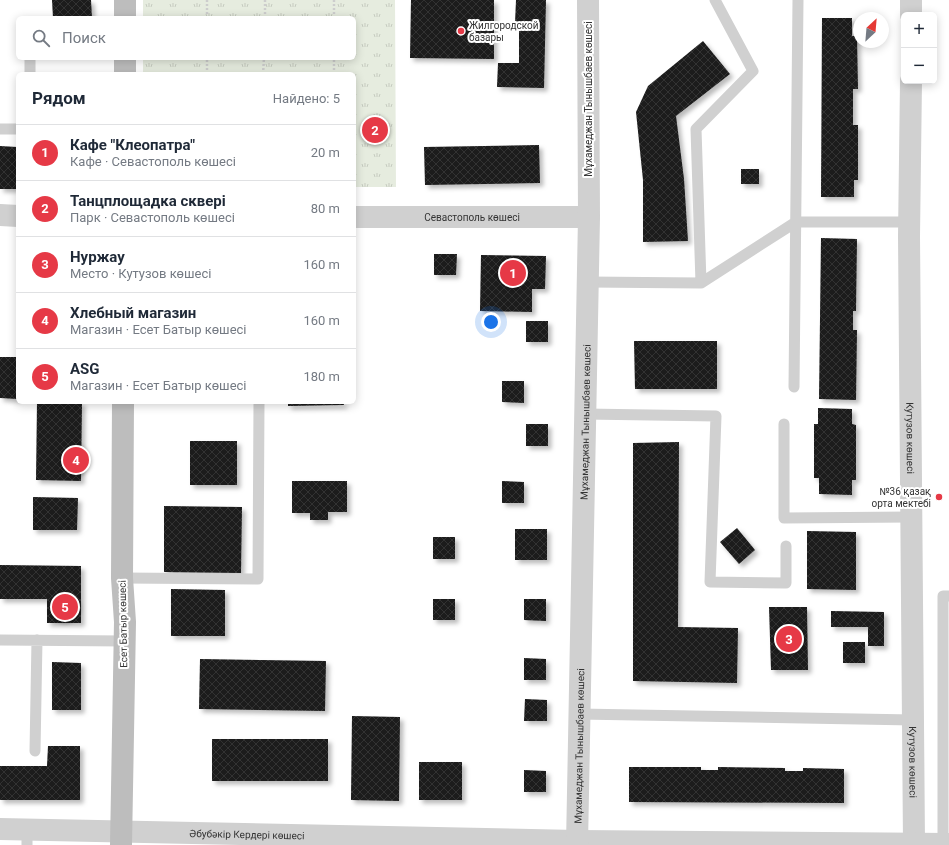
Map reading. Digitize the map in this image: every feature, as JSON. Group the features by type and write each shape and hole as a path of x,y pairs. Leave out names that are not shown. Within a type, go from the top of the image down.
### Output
{"street":[{"path":"124,0 125,16"},
{"name":"Мұхамеджан Тынышбаев көшесі","path":"577,843 589,216 588,0"},
{"path":"911,0 911,12"},
{"path":"125,60 125,72"},
{"name":"Кутузов көшесі","path":"911,84 910,222 914,844"},
{"path":"0,215 16,216"},
{"name":"Севастополь көшесі","path":"356,217 589,216"},
{"name":"Есет Батыр көшесі","path":"121,839 124,641 122,578 123,404"},
{"name":"Әбубәкір Кердері көшесі","path":"0,829 27,837 121,839 577,843 946,844"}],"lane":[{"path":"701,282 696,130 753,70 715,0"},
{"path":"794,386 798,0"},
{"path":"30,60 30,72"},
{"path":"0,128 16,129"},
{"path":"588,282 701,282 796,222 910,222"},
{"path":"122,578 258,579 259,404"},
{"path":"585,414 716,416 710,582 786,583 786,546"},
{"path":"784,424 784,518 912,518"},
{"path":"946,844 943,596 949,596"},
{"path":"0,640 124,641"},
{"path":"35,750 37,640"},
{"path":"579,714 913,720"}],"path":[{"path":"207,0 207,16"},
{"path":"265,0 265,16"},
{"path":"334,0 334,16"},
{"path":"207,60 207,72"},
{"path":"263,72 264,60"},
{"path":"334,60 334,72"}],"green space":[{"path":"143,0 395,0 396,187 356,187 356,72 143,72 143,60 356,60 356,16 143,16"}],"building":[{"path":"52,0 91,0 92,16 53,16"},
{"name":"Жилгородской базары","path":"411,0 494,0 494,59 410,58"},
{"path":"516,0 546,0 544,88 497,87 498,63 519,63 519,23 515,23"},
{"path":"822,18 852,18 853,48 857,48 858,89 853,89 853,125 858,125 858,180 854,180 854,197 821,197"},
{"path":"703,41 730,74 676,116 684,179 688,241 643,242 643,180 636,112 648,86"},
{"path":"539,145 540,183 425,185 424,147"},
{"path":"0,146 16,147 16,189 0,189"},
{"path":"741,169 759,169 759,184 741,184"},
{"path":"821,238 857,239 856,311 853,311 853,330 857,330 856,400 819,399"},
{"path":"434,254 457,254 456,275 434,275"},
{"path":"481,255 546,256 545,289 532,289 532,312 480,311"},
{"path":"526,321 548,321 548,342 526,342"},
{"path":"634,341 717,341 717,389 635,389"},
{"path":"0,357 16,357 16,399 0,398"},
{"path":"502,381 524,381 524,403 502,402"},
{"path":"37,404 82,404 81,481 36,480"},
{"path":"288,404 344,405 288,406"},
{"path":"818,408 852,409 852,424 856,425 856,480 852,480 852,495 819,494 819,478 814,478 814,424 818,424"},
{"path":"526,424 548,424 548,446 526,446"},
{"path":"190,441 237,441 237,485 190,485"},
{"path":"679,442 678,627 738,628 737,683 633,681 633,443"},
{"path":"292,481 347,481 347,512 328,512 328,520 310,520 310,513 292,513"},
{"path":"502,481 524,482 524,503 502,503"},
{"path":"33,497 78,498 77,530 33,530"},
{"path":"164,506 242,507 241,573 164,572"},
{"path":"737,528 755,550 739,564 720,542"},
{"path":"515,529 547,529 547,560 515,560"},
{"path":"807,531 856,532 856,590 807,589"},
{"path":"433,537 455,537 455,559 433,559"},
{"path":"0,565 81,566 81,623 47,623 47,599 0,599"},
{"path":"171,589 225,590 225,636 171,636"},
{"path":"433,599 455,599 455,620 433,620"},
{"path":"524,599 546,599 546,621 524,620"},
{"path":"769,607 807,607 808,670 771,670"},
{"path":"831,611 884,612 884,646 868,646 868,627 831,627"},
{"path":"843,642 865,642 865,663 843,663"},
{"path":"524,658 546,659 546,680 524,680"},
{"path":"200,659 326,661 325,711 199,709"},
{"path":"52,662 81,663 81,710 52,710"},
{"path":"525,699 547,700 547,721 524,721"},
{"path":"352,716 400,717 399,801 351,800"},
{"path":"212,739 328,739 328,781 212,781"},
{"path":"48,746 80,746 80,800 0,800 0,766 47,766"},
{"path":"419,762 462,762 462,800 419,800"},
{"path":"629,767 701,767 701,770 718,770 718,767 785,768 785,771 803,771 803,768 844,769 844,803 629,802"},
{"path":"524,770 546,771 546,792 524,792"}],"place":[{"name":"Жилгородской базары","path":"461,31"},
{"name":"Танцплощадка сквері","path":"375,130"},
{"name":"Кафе \"Клеопатра\"","path":"513,273"},
{"name":"Хлебный магазин","path":"76,460"},
{"name":"№36 қазақ орта мектебі","path":"939,497"},
{"name":"ASG","path":"65,607"},
{"name":"Нуржау","path":"789,639"}]}
